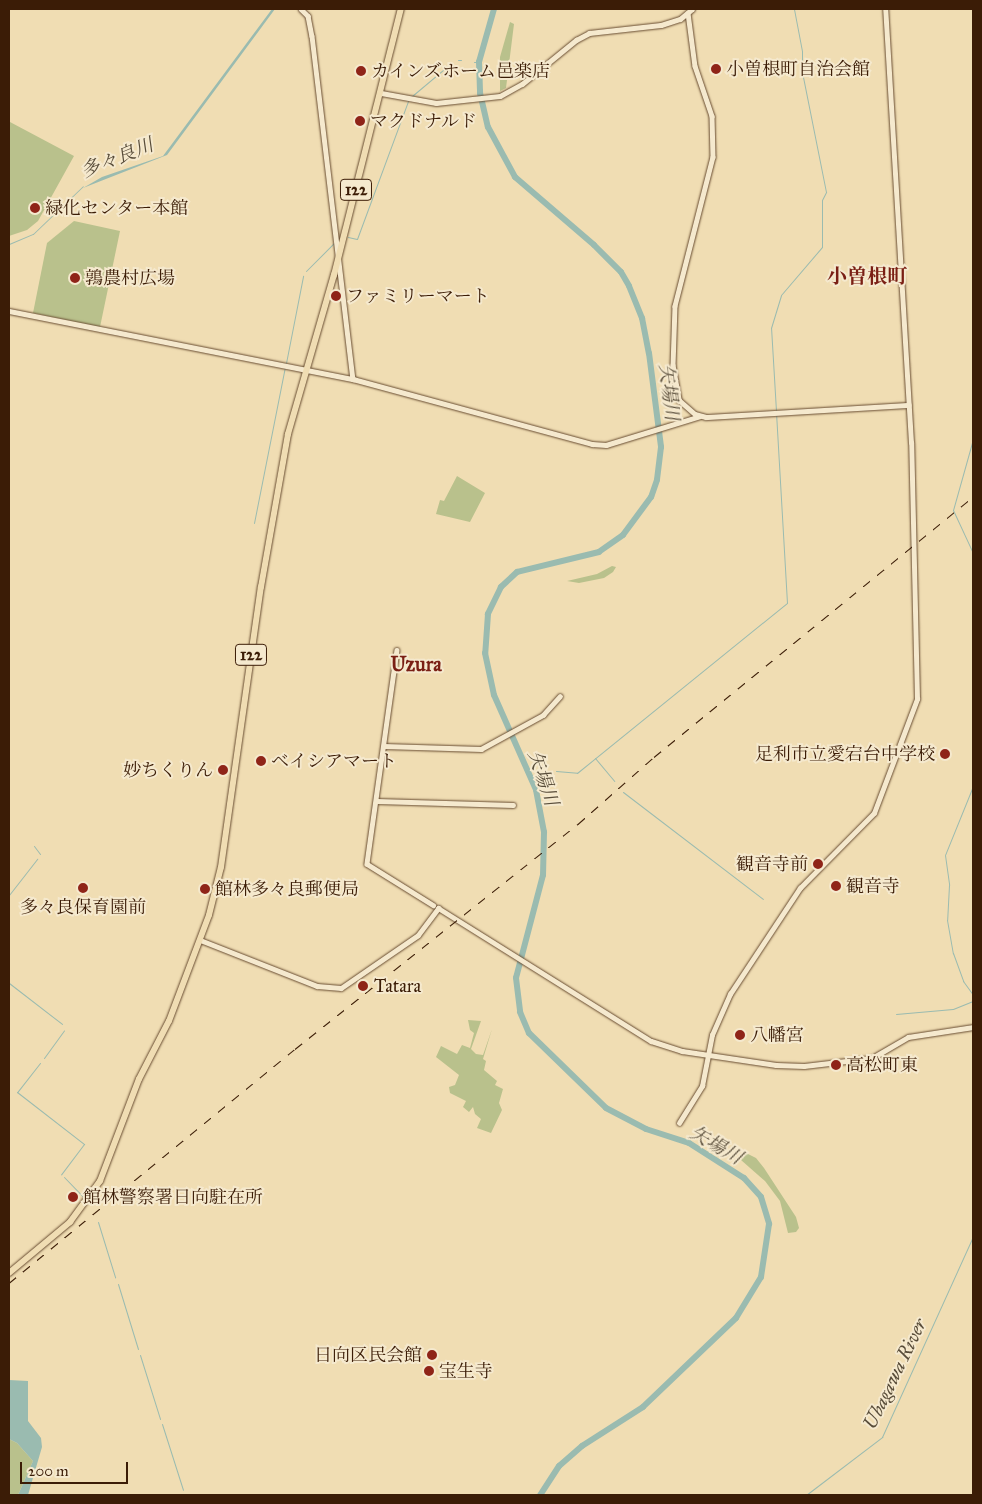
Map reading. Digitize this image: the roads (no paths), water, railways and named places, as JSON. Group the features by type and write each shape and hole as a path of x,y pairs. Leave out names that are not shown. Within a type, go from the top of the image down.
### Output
{"highway":[{"name":"122","path":"9,1273 74,1219 100,1181 139,1079 167,1026 200,940 221,867 275,497 288,434 339,259 401,9"}],"main road":[{"path":"381,93 423,102 470,102 500,96 522,84 589,33 661,26 690,11"},
{"path":"200,940 322,987 345,987 421,932 438,908 508,950 642,1036 673,1049 804,1066 872,1058 908,1038 973,1027"}],"street":[{"path":"301,9 308,16 312,36 353,379"},
{"path":"679,1123 702,1086 715,1026 730,994 791,901 820,866 874,813 914,711 918,679 909,405 885,9"},
{"path":"690,11 695,66 712,116 713,157 677,297 672,365 679,400 700,416"},
{"path":"9,311 353,379 592,444 606,445 700,416 909,405"},
{"path":"397,650 367,864 433,905"},
{"path":"384,746 468,751 498,741 546,713 560,696"},
{"path":"377,800 513,805"}],"water":[{"path":"272,9 275,9 167,155 83,188 102,177 163,156"},
{"path":"9,1380 28,1381 28,1421 41,1438 42,1447 28,1495 18,1495 33,1461 17,1443 9,1439"}],"waterway":[{"name":"矢場川","path":"494,9 479,62 480,93 488,127 515,177 594,245 621,272 629,286 642,318 649,353 661,447 657,480 651,497 623,535 599,552 517,572 501,587 488,614 485,653 494,695 536,790 544,832 543,875 516,978 520,1012 529,1033 606,1108 646,1129 689,1143 744,1178 761,1197 769,1224 761,1277 736,1318 643,1407 582,1446 559,1466 540,1495"},
{"path":"776,411 771,328 781,295 822,247 822,200 826,192 802,72 802,51 794,9"},
{"name":"矢場川","path":"474,62 479,62"},
{"path":"412,96 449,65"},
{"path":"348,237 357,239 408,101"},
{"name":"多々良川","path":"9,244 33,234 83,186"},
{"path":"306,271 334,243"},
{"path":"286,363 303,276"},
{"path":"254,523 285,367"},
{"path":"556,771 577,773 787,603 776,415"},
{"path":"973,439 953,510 973,553"},
{"path":"595,758 614,781"},
{"path":"534,785 545,775"},
{"path":"973,786 945,855 949,885 947,920 953,953 963,981 973,995"},
{"path":"623,792 763,899"},
{"path":"34,846 40,854"},
{"path":"9,895 37,859"},
{"path":"9,983 62,1024"},
{"path":"896,1014 953,1009 973,1001"},
{"path":"44,1058 64,1030"},
{"path":"40,1063 17,1092 84,1144 61,1174"},
{"path":"64,1177 84,1198"},
{"path":"98,1222 115,1277"},
{"name":"Ubagawa River","path":"806,1495 882,1437 973,1236"},
{"path":"118,1284 138,1349"},
{"path":"140,1355 160,1419"},
{"path":"162,1424 183,1490"}],"railway":[{"path":"9,1283 295,1049 578,824 654,757 973,497"}],"place":[{"name":"小曽根町自治会館","path":"716,69"},
{"name":"カインズホーム邑楽店","path":"361,71"},
{"name":"マクドナルド","path":"360,121"},
{"name":"緑化センター本館","path":"35,208"},
{"name":"鶉農村広場","path":"75,278"},
{"name":"ファミリーマート","path":"336,296"},
{"name":"足利市立愛宕台中学校","path":"945,754"},
{"name":"ベイシアマート","path":"261,761"},
{"name":"妙ちくりん","path":"223,770"},
{"name":"観音寺前","path":"818,864"},
{"name":"観音寺","path":"836,886"},
{"name":"多々良保育園前","path":"83,888"},
{"name":"館林多々良郵便局","path":"205,889"},
{"name":"Tatara","path":"363,986"},
{"name":"八幡宮","path":"740,1035"},
{"name":"高松町東","path":"836,1065"},
{"name":"館林警察署日向駐在所","path":"73,1197"},
{"name":"日向区民会館","path":"432,1355"},
{"name":"宝生寺","path":"429,1371"}],"district":[{"name":"小曽根町","path":"867,276"},
{"name":"Uzura","path":"416,664"}]}
